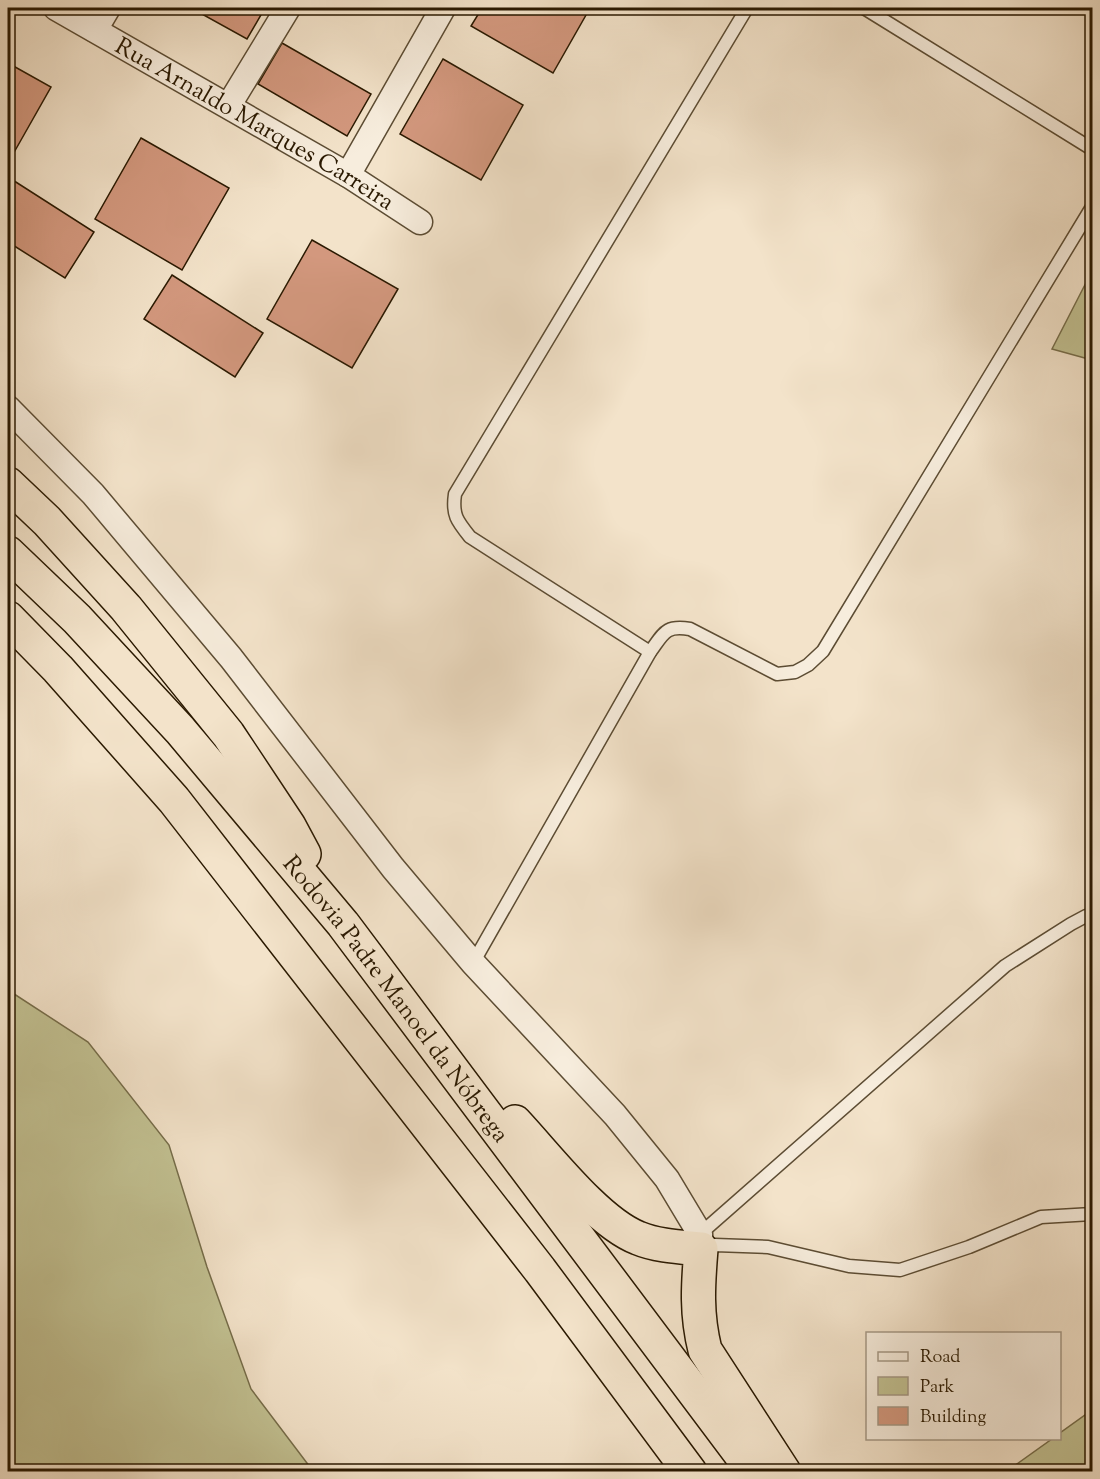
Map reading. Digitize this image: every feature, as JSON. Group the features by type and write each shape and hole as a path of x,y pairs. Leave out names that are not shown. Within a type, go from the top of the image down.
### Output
{"highway":[{"path":"8,484 47,521 126,608 228,734 289,826 343,924"},
{"name":"Rodovia Padre Manoel da Nóbrega","path":"8,553 77,619 180,730 343,924 754,1472"},
{"path":"8,618 58,669 174,800 540,1270 690,1472"},
{"path":"8,631 58,669"},
{"path":"388,983 587,1200 608,1219 637,1238 655,1244 701,1241 697,1306 705,1350 784,1472"}],"street":[{"name":"Rua Arnaldo Marques Carreira","path":"56,8 229,105 348,175 420,222"},
{"path":"95,30 108,8"},
{"path":"229,105 288,8"},
{"path":"348,175 443,8"},
{"path":"8,408 93,494 231,658 393,868 473,963 615,1115 667,1179 701,1241"}],"lane":[{"path":"650,652 470,537 458,523 453,508 455,494 747,8"},
{"path":"864,8 1092,148"},
{"path":"473,963 650,652 666,632 675,627 690,629 777,674 795,672 823,651 1092,207"},
{"path":"701,1241 1005,966 1071,924 1086,916 1092,916"},
{"path":"701,1241 715,1245 768,1247 849,1266 900,1270 969,1247 1041,1217 1092,1214"}],"green space":[{"path":"1092,271 1092,360 1052,349"},
{"path":"8,990 88,1042 169,1145 207,1267 251,1389 313,1471 8,1471"},
{"path":"1092,1410 1092,1471 1007,1471 1051,1440 1061,1440 1061,1432"}],"building":[{"path":"191,8 265,8 247,39"},
{"path":"482,8 590,8 553,73 471,26"},
{"path":"282,43 371,94 347,136 258,84"},
{"path":"443,59 523,105 481,180 400,134"},
{"path":"8,63 51,87 8,163"},
{"path":"141,138 229,188 182,270 95,219"},
{"path":"8,177 94,232 65,278 8,242"},
{"path":"312,240 398,289 352,368 267,319"},
{"path":"172,275 263,333 235,377 144,319"}]}
